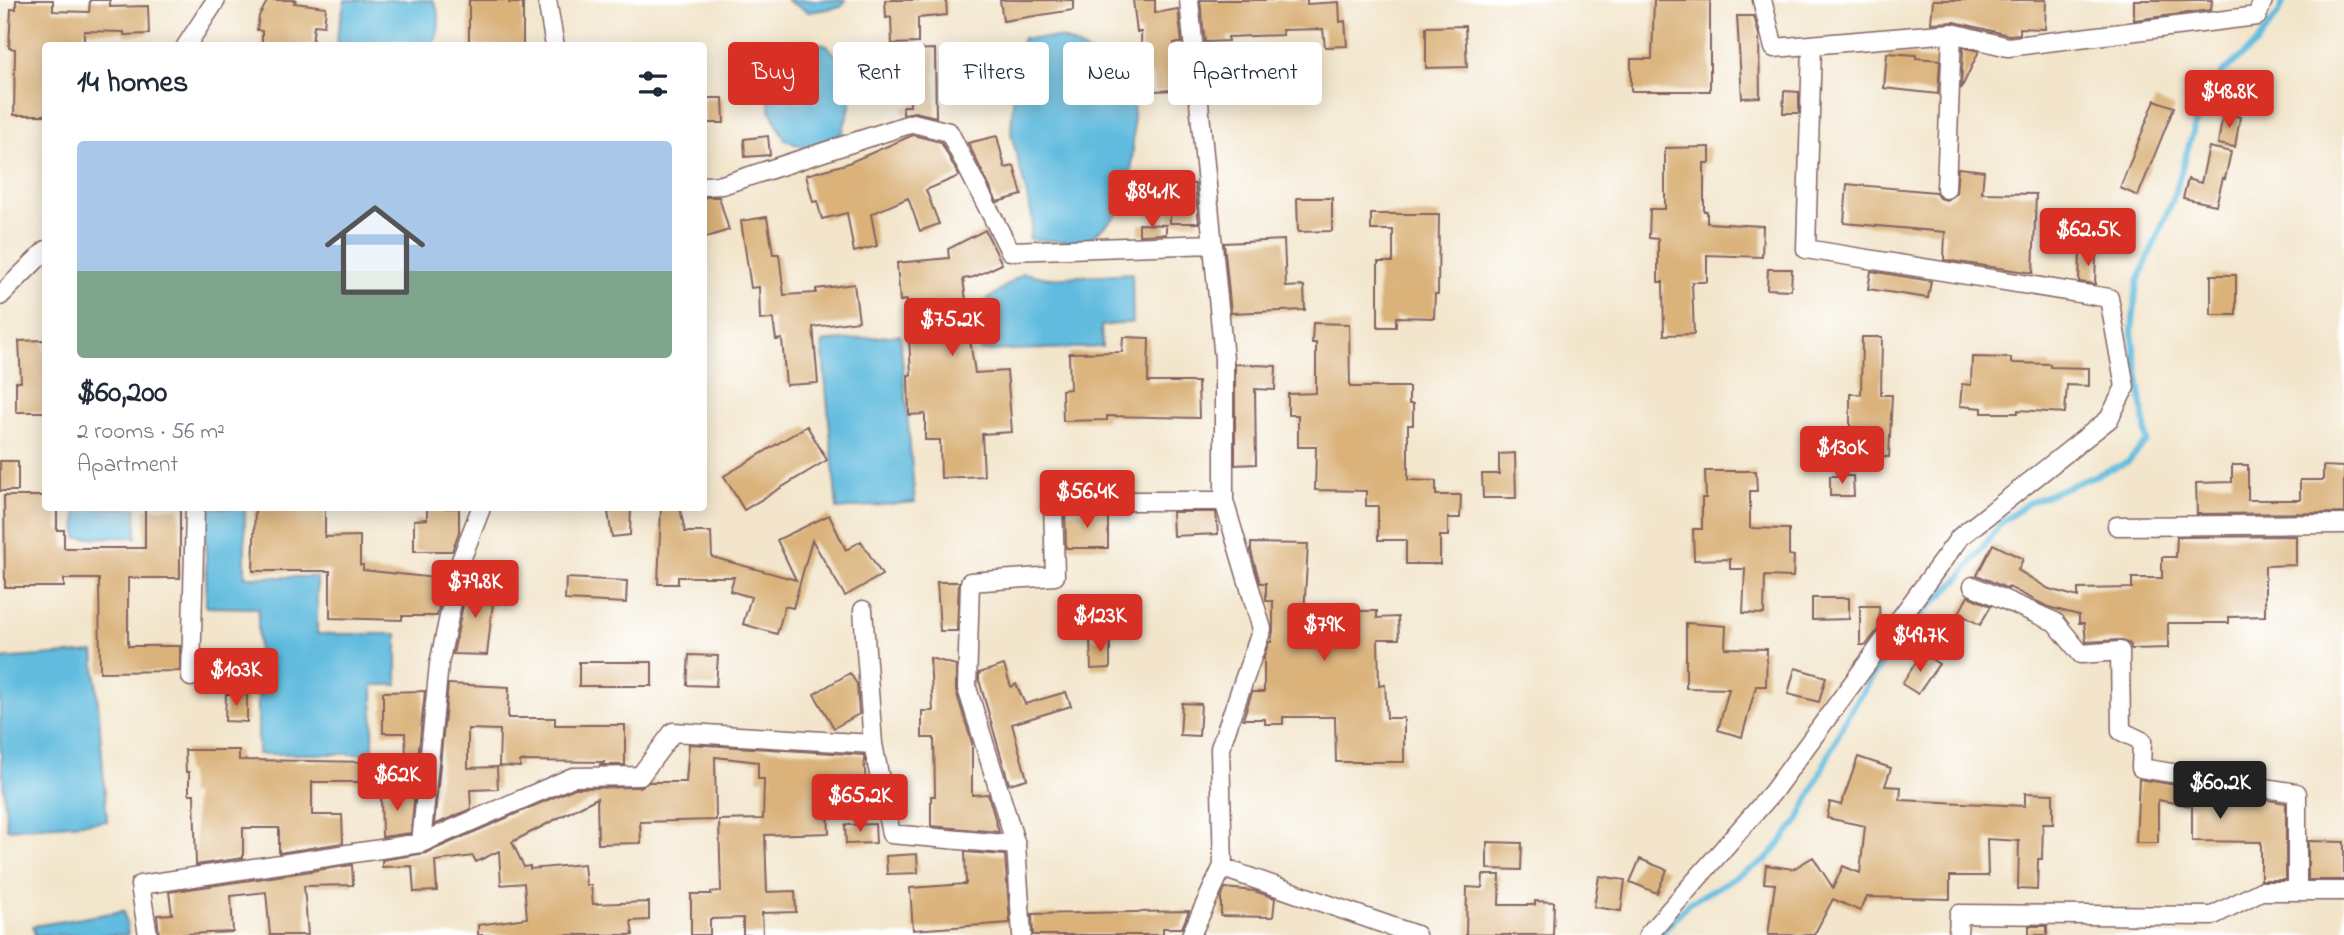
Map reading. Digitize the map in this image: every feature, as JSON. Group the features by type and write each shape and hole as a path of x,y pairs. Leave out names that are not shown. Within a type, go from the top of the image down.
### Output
{"street":[{"path":"189,42 216,0"},
{"path":"547,0 554,42"},
{"path":"1189,0 1224,359 1224,500 1262,629 1220,748 1223,866 1191,935"},
{"path":"1762,0 1774,48 1952,33 2008,47 2257,16 2263,0"},
{"path":"1946,189 1952,33"},
{"path":"1648,935 1772,793 1960,537 2109,419 2125,387 2109,298 1806,249 1812,45"},
{"path":"707,186 722,185 913,123 950,132 1010,251 1213,244"},
{"path":"0,296 42,255"},
{"path":"1022,935 1016,845 967,688 970,582 1055,576 1053,501 1224,500"},
{"path":"191,677 195,511"},
{"path":"421,843 439,664 461,560 480,511"},
{"path":"2118,526 2344,524"},
{"path":"1973,586 2055,622 2081,654 2120,651 2121,731 2142,741 2141,768 2297,793 2297,891"},
{"path":"863,610 873,744 891,834 1016,845"},
{"path":"148,935 140,885 421,843 573,777 640,776 673,732 873,744"},
{"path":"1223,866 1416,935"},
{"path":"1958,935 1959,914 2212,916 2261,891 2344,891"}],"water":[{"path":"345,0 433,0 437,11 439,23 434,42 336,41"},
{"path":"786,0 846,0 841,7 809,12"},
{"path":"1023,38 1062,38 1069,42 1063,42 1063,105 1133,105 1132,164 1126,197 1114,218 1084,243 1029,239 1033,220 1011,133 1013,105 1049,105 1049,42 1022,42"},
{"path":"819,43 827,45 833,52 833,105 850,105 842,133 811,150 785,140 770,105 819,105"},
{"path":"1023,273 1048,278 1132,273 1133,322 1101,326 1102,347 980,351 975,309"},
{"path":"900,335 915,502 837,509 822,342"},
{"path":"76,511 136,511 136,537 77,538"},
{"path":"206,511 245,511 245,577 317,577 317,634 397,634 397,685 373,685 373,754 258,754 258,608 206,607"},
{"path":"94,652 107,821 7,829 0,742 0,659"},
{"path":"124,911 128,935 35,935 33,926"}],"building":[{"path":"16,0 53,0 53,11 89,12 90,0 110,0 110,7 148,6 149,34 124,35 124,32 84,31 84,42 42,42 42,115 14,115 15,49 9,48 11,9 16,9"},
{"path":"268,0 296,0 294,3 326,7 324,26 314,25 312,42 262,42 262,31 257,30 259,16"},
{"path":"469,0 509,0 509,3 523,3 523,42 469,42"},
{"path":"885,0 946,0 947,15 918,18 918,42 892,42 891,17 886,18"},
{"path":"1000,0 1073,0 1073,10 1003,21"},
{"path":"1133,0 1155,0 1155,13 1178,9 1182,42 1168,42 1168,90 1154,91 1154,42 1141,42 1141,32 1137,32"},
{"path":"1200,0 1307,0 1307,4 1339,2 1340,22 1345,21 1347,46 1325,47 1323,29 1282,30 1283,35 1228,37 1228,41 1205,42"},
{"path":"1654,0 1710,0 1710,91 1631,91 1631,59 1652,59"},
{"path":"1933,0 2046,0 2045,29 2020,28 2020,34 2009,35 1955,22 1931,23"},
{"path":"2134,0 2212,0 2211,10 2134,20"},
{"path":"1737,16 1754,16 1759,35 1760,97 1742,98"},
{"path":"1465,26 1467,67 1426,68 1426,27"},
{"path":"1963,47 1979,51 1961,89 1963,51"},
{"path":"925,49 935,49 936,117 915,112 903,114 903,106 925,105"},
{"path":"1887,53 1940,60 1938,94 1884,88"},
{"path":"1784,91 1799,92 1799,113 1783,113"},
{"path":"707,98 723,98 724,123 707,123"},
{"path":"2155,100 2174,107 2138,196 2120,188"},
{"path":"2223,113 2240,117 2235,147 2218,144"},
{"path":"913,135 941,142 959,176 926,190 939,224 920,231 908,198 871,214 877,246 854,252 847,213 822,219 817,201 813,202 806,175 846,164"},
{"path":"768,136 770,155 745,157 744,139"},
{"path":"997,136 1005,168 1014,166 1022,195 997,202 968,143"},
{"path":"1710,147 1710,163 1704,163 1704,211 1707,211 1707,223 1763,226 1762,257 1707,255 1707,282 1692,282 1694,334 1664,335 1663,282 1658,282 1658,239 1649,238 1650,209 1665,209 1665,148"},
{"path":"2209,147 2231,152 2216,205 2183,198 2188,179 2201,183"},
{"path":"1958,168 1984,171 1982,193 2036,194 2033,273 1944,260 1945,232 1844,223 1847,184 1935,192 1939,198 1946,200 1956,194"},
{"path":"1170,183 1195,184 1199,223 1170,223"},
{"path":"707,197 719,197 729,230 707,237"},
{"path":"1297,198 1332,198 1332,231 1298,232"},
{"path":"1371,214 1439,214 1438,294 1435,294 1434,318 1396,317 1396,327 1378,327 1378,262 1393,262 1393,230 1371,230"},
{"path":"767,217 773,254 779,254 784,295 816,293 816,289 854,284 859,321 813,327 818,383 786,385 782,339 776,340 773,319 760,320 759,287 751,288 741,221"},
{"path":"1139,224 1166,225 1166,234 1139,235"},
{"path":"985,230 1002,264 963,279 965,308 975,373 1007,371 1012,432 982,434 984,476 941,478 940,440 925,440 925,414 909,415 908,375 911,375 907,300 900,301 897,263 949,258 948,249"},
{"path":"1284,240 1286,287 1304,286 1305,310 1231,313 1224,243"},
{"path":"2080,253 2096,254 2095,284 2079,282"},
{"path":"1768,269 1792,269 1791,290 1767,289"},
{"path":"1871,271 1931,281 1928,298 1868,289"},
{"path":"2211,275 2236,275 2236,315 2211,315"},
{"path":"1313,323 1349,324 1350,387 1409,387 1409,404 1413,404 1413,425 1408,425 1408,480 1436,481 1436,495 1461,495 1460,518 1448,518 1448,536 1440,536 1440,564 1406,564 1406,540 1378,540 1378,506 1366,506 1366,491 1315,490 1316,447 1298,447 1298,415 1288,415 1288,394 1316,393 1316,343 1312,343"},
{"path":"1123,337 1149,338 1148,382 1198,382 1199,418 1107,416 1107,420 1063,421 1062,390 1070,389 1069,353 1122,352"},
{"path":"1862,337 1882,337 1881,395 1892,395 1889,457 1857,457 1858,433 1850,433 1850,394 1861,394"},
{"path":"42,340 42,412 16,412 16,382 21,382 19,341"},
{"path":"1972,357 2011,358 2011,363 2050,364 2050,367 2089,368 2089,386 2067,385 2065,413 2018,410 2018,413 1982,413 1982,408 1960,406 1962,384 1971,385"},
{"path":"1235,364 1276,366 1275,390 1255,389 1256,464 1235,465"},
{"path":"807,426 827,460 744,510 724,476"},
{"path":"1515,453 1516,498 1483,498 1482,474 1499,474 1499,454"},
{"path":"0,461 18,461 18,491 0,491"},
{"path":"2232,465 2248,465 2248,500 2300,500 2300,480 2323,480 2323,466 2344,467 2344,513 2197,514 2196,483 2232,482"},
{"path":"1705,471 1756,471 1757,491 1750,491 1750,528 1789,529 1789,555 1794,556 1793,577 1765,576 1764,614 1743,613 1745,569 1730,569 1730,559 1694,560 1693,529 1702,529 1702,498 1706,498"},
{"path":"1830,476 1853,476 1854,496 1830,496"},
{"path":"4,496 42,496 42,511 57,511 57,530 64,530 64,548 145,548 145,511 180,511 180,578 128,578 128,646 180,646 180,671 100,672 99,579 64,579 64,587 5,587"},
{"path":"255,511 325,511 325,537 360,536 360,565 363,565 363,570 445,579 437,616 402,616 402,620 330,618 330,571 253,571"},
{"path":"427,511 459,511 459,532 452,551 414,551 414,520 427,519"},
{"path":"631,511 630,535 612,537 608,512"},
{"path":"661,511 681,511 685,532 711,532 712,557 796,580 777,540 829,515 846,550 861,541 882,575 845,596 812,540 793,608 785,606 777,634 743,624 751,597 730,591 734,577 678,577 678,584 658,584"},
{"path":"1065,512 1108,512 1108,548 1066,548"},
{"path":"1172,512 1216,512 1218,534 1173,536"},
{"path":"2296,536 2296,565 2265,566 2265,616 2229,617 2229,623 2168,623 2168,648 2131,649 2130,644 2120,640 2086,642 2084,623 2079,623 2079,615 2048,607 2009,587 2008,589 1977,575 1993,544 2023,559 2018,570 2049,589 2078,597 2078,589 2132,588 2132,578 2162,578 2162,557 2176,557 2177,537"},
{"path":"1251,543 1308,544 1304,615 1335,616 1336,607 1377,611 1377,618 1398,617 1399,639 1378,639 1379,686 1385,685 1387,718 1404,718 1404,762 1336,762 1335,717 1283,717 1283,724 1265,724 1265,719 1243,719 1252,692 1264,692 1264,656 1273,632 1273,601 1266,601 1266,583 1260,583"},
{"path":"566,578 627,581 626,603 565,600"},
{"path":"468,581 495,584 487,655 453,654"},
{"path":"937,582 959,582 957,631 940,631"},
{"path":"1968,596 1991,606 1980,625 1959,613"},
{"path":"1812,598 1849,598 1849,619 1812,620"},
{"path":"1860,606 1879,606 1880,627 1866,645 1860,645"},
{"path":"1686,623 1726,626 1725,648 1767,649 1766,686 1756,686 1742,737 1718,730 1729,689 1686,688"},
{"path":"1090,639 1110,639 1110,668 1091,669"},
{"path":"1922,653 1939,664 1918,694 1902,684"},
{"path":"689,655 718,656 716,686 687,685"},
{"path":"930,658 956,665 956,691 972,743 972,795 988,794 999,832 931,826 931,796 935,796 934,738 922,738 922,711 933,711"},
{"path":"579,662 652,662 652,686 579,686"},
{"path":"1004,665 1011,687 1016,684 1025,704 1066,692 1071,706 1012,724 1027,779 1009,784 979,680 979,673"},
{"path":"1795,668 1826,677 1819,702 1788,694"},
{"path":"850,673 857,684 859,714 834,728 814,694"},
{"path":"448,684 509,687 508,718 555,718 555,725 625,725 625,765 599,765 605,762 520,761 520,767 499,766 500,730 468,729 468,768 497,767 498,789 470,790 471,809 434,825"},
{"path":"425,691 418,757 406,757 405,733 383,733 383,692"},
{"path":"226,694 247,694 247,722 225,721"},
{"path":"1182,703 1201,704 1199,736 1180,735"},
{"path":"689,744 864,755 866,787 841,788 841,793 827,794 829,833 765,835 767,892 795,891 796,912 762,913 763,935 743,935 743,918 710,919 710,935 691,935 691,894 721,891 719,820 763,819 764,779 758,779 758,762 715,757 716,820 640,822 641,843 598,844 597,798 512,842 524,867 530,866 530,869 584,864 586,885 591,885 593,904 649,902 649,920 631,921 633,935 478,935 478,925 527,918 524,883 501,885 499,851 476,862 473,856 435,861 437,891 414,892 412,866 382,867 382,860 426,853 575,788 640,787 649,782 686,782"},
{"path":"185,750 239,750 239,760 371,762 371,782 312,782 312,815 342,815 343,843 279,853 279,828 243,828 243,858 196,865 194,794 189,794"},
{"path":"1858,757 1891,768 1885,786 1901,787 1900,800 2025,806 2025,793 2053,794 2053,824 2043,824 2042,859 2038,859 2037,890 2018,889 2019,841 1987,839 1988,876 1950,876 1950,899 1867,897 1860,911 1833,899 1814,935 1768,935 1775,884 1764,883 1766,865 1793,869 1813,857 1833,888 1843,866 1860,873 1865,826 1827,818 1830,802 1841,805"},
{"path":"2139,779 2286,803 2286,880 2261,880 2261,842 2192,841 2192,806 2158,800 2158,843 2136,843"},
{"path":"381,792 415,792 411,833 382,837"},
{"path":"875,824 876,843 846,844 845,825"},
{"path":"2308,841 2344,842 2344,880 2308,880"},
{"path":"1487,842 1522,843 1521,870 1487,869"},
{"path":"965,852 1005,855 1010,923 913,930 910,888 966,884"},
{"path":"917,854 918,873 887,874 886,856"},
{"path":"1640,859 1667,870 1657,893 1630,882"},
{"path":"352,865 353,885 304,886 308,935 270,935 266,892 231,896 233,932 159,935 157,915 172,914 169,892"},
{"path":"1483,875 1500,875 1499,905 1554,902 1553,935 1466,935 1467,887 1482,888"},
{"path":"1599,876 1625,880 1621,911 1594,907"},
{"path":"1225,888 1254,891 1275,898 1273,917 1221,916 1221,897"},
{"path":"1189,911 1182,928 1163,928 1163,935 1033,935 1032,914"},
{"path":"2029,926 2047,926 2047,935 2029,935"}],"waterway":[{"path":"1660,935 1688,904 1766,860 1798,821 1846,718 1901,633 1958,580 2001,523 2028,503 2128,462 2147,441 2132,332 2137,284 2173,199 2195,125 2223,72 2257,43 2280,11 2284,0"}]}
